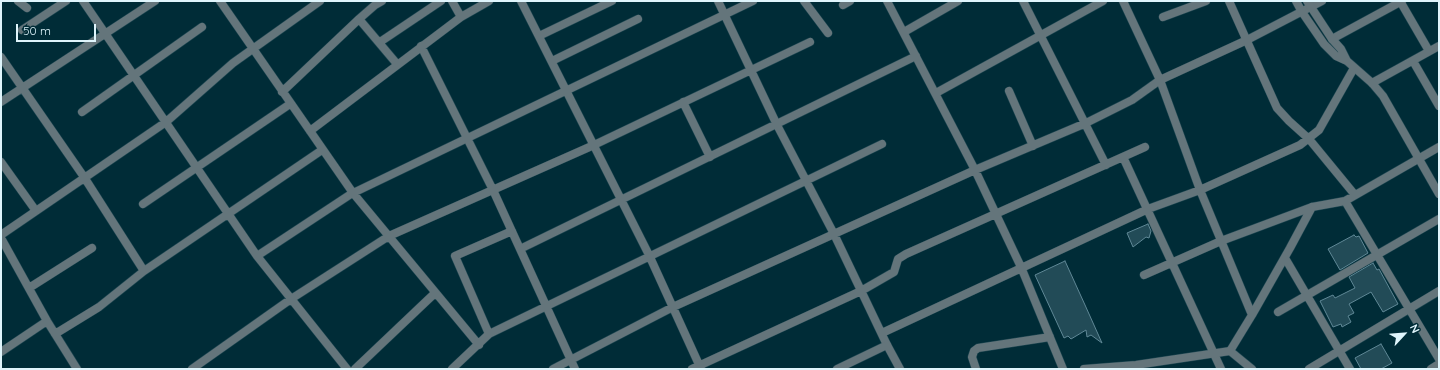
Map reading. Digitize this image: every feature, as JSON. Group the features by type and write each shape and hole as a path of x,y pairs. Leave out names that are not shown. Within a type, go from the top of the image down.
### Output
{"street":[{"path":"18,1 26,8"},
{"path":"22,30 66,1"},
{"path":"83,1 257,256 347,369"},
{"path":"1,102 106,35 155,1"},
{"path":"1,235 166,122 234,63 320,1"},
{"path":"282,92 359,19 382,1"},
{"path":"380,42 441,1"},
{"path":"452,1 461,17"},
{"path":"310,131 421,46 461,17 489,1"},
{"path":"522,1 649,256 673,307 697,368 861,290 894,272 898,259 906,254 1145,147"},
{"path":"539,36 612,1"},
{"path":"718,1 777,124 834,234 900,369"},
{"path":"257,256 353,193 725,16 753,1"},
{"path":"804,1 828,34"},
{"path":"887,1 936,93 996,213 1021,267 1063,369"},
{"path":"904,32 958,1"},
{"path":"1023,1 1106,165"},
{"path":"936,93 1103,1"},
{"path":"1122,1 1160,80 1200,190 1252,315"},
{"path":"1163,17 1206,1"},
{"path":"1229,1 1277,108 1289,121 1310,139 1355,195"},
{"path":"1296,1 1324,44 1336,56 1347,61"},
{"path":"553,369 673,307 975,170 1086,123 1132,100 1160,80 1247,40 1302,12 1308,4 1322,1"},
{"path":"1332,39 1401,1 1429,52"},
{"path":"222,2 252,50 353,193 478,345"},
{"path":"1308,4 1332,39 1341,49 1347,61 1372,83 1383,96 1439,194"},
{"path":"359,19 380,42 397,64"},
{"path":"552,61 638,19"},
{"path":"82,112 133,74 202,27"},
{"path":"192,369 291,299 388,236 594,144 810,42"},
{"path":"421,46 493,190 575,369"},
{"path":"1372,83 1439,46"},
{"path":"520,249 916,56"},
{"path":"1,57 84,177 144,271"},
{"path":"1413,61 1439,106"},
{"path":"882,333 1021,267 1115,226 1148,209 1200,190 1300,145 1310,139 1319,130 1354,68"},
{"path":"1009,91 1033,146"},
{"path":"683,102 710,156"},
{"path":"143,204 290,104"},
{"path":"452,369 489,334 882,144"},
{"path":"1144,275 1221,241 1312,206 1345,201 1419,160 1439,147"},
{"path":"55,334 99,307 144,271 322,150"},
{"path":"1123,157 1216,353 1221,369"},
{"path":"1,162 36,211"},
{"path":"1345,201 1439,359"},
{"path":"1230,351 1285,258 1312,206"},
{"path":"1278,312 1439,219"},
{"path":"489,334 455,256 512,231"},
{"path":"1,238 47,321 78,369"},
{"path":"29,288 92,248"},
{"path":"1285,258 1350,369"},
{"path":"1309,369 1439,291"},
{"path":"355,369 435,293"},
{"path":"1,352 47,321"},
{"path":"976,369 972,357 978,348 1050,337"},
{"path":"837,369 887,344"},
{"path":"1084,369 1137,367 1230,351 1252,369"},
{"path":"1431,369 1439,364"}],"building":[{"path":"1148,224 1151,231 1149,238 1146,237 1133,247 1127,233"},
{"path":"1354,235 1356,237 1359,236 1368,253 1340,270 1328,249"},
{"path":"1065,261 1102,343 1091,335 1087,337 1086,330 1071,339 1068,336 1064,338 1035,275"},
{"path":"1373,263 1377,270 1379,269 1398,304 1383,312 1371,292 1349,304 1354,313 1348,316 1351,322 1342,327 1341,324 1333,327 1320,301 1333,295 1335,298 1355,288 1349,277"},
{"path":"1381,344 1392,363 1381,369 1361,369 1355,358"}]}
